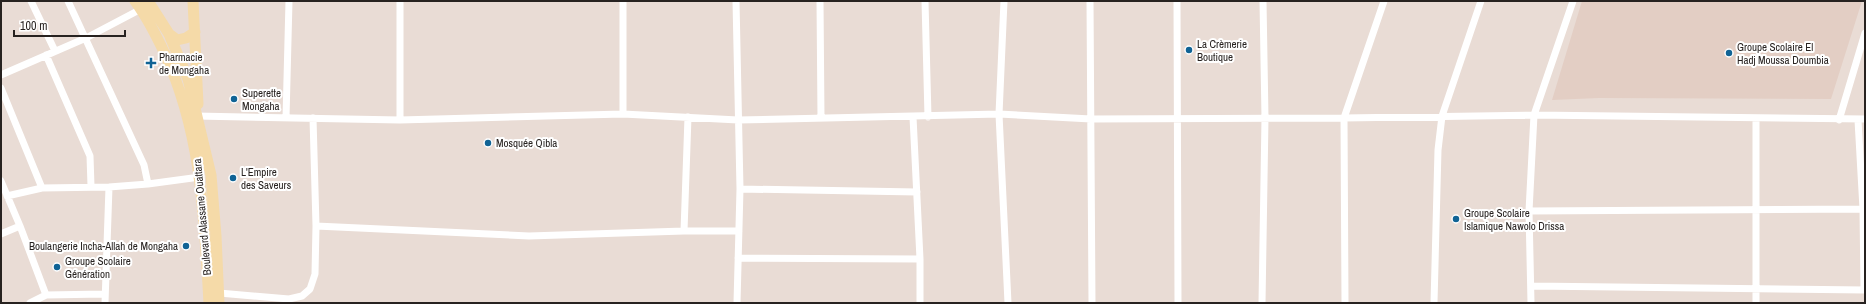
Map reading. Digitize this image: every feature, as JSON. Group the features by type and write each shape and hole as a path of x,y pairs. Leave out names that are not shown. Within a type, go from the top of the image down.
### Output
{"main road":[{"path":"193,1 199,101 193,117"},
{"name":"Boulevard Alassane Ouattara","path":"144,4 170,34 188,79 200,177 209,303"},
{"name":"Boulevard Alassane Ouattara","path":"144,4 193,117 211,175 219,298"},
{"path":"170,34 177,40 186,38 195,32"}],"street":[{"path":"31,1 55,51"},
{"path":"68,1 144,165 148,184"},
{"path":"286,118 289,1"},
{"path":"400,1 400,120"},
{"path":"623,1 623,114"},
{"path":"736,1 740,188 737,303"},
{"path":"820,1 821,118"},
{"path":"925,1 928,117"},
{"path":"1004,1 1000,114 1008,303"},
{"path":"1090,1 1092,303"},
{"path":"1177,1 1176,119 1178,303"},
{"path":"1262,303 1265,118 1263,1"},
{"path":"1345,303 1344,118 1384,3 1376,1"},
{"path":"1434,303 1438,150 1442,116 1481,1"},
{"path":"1531,303 1530,211 1534,115 1573,1"},
{"path":"1,75 86,38 144,4"},
{"path":"1839,120 1865,33"},
{"path":"46,55 90,156 91,186"},
{"path":"1,88 42,188"},
{"path":"193,117 400,120 623,114 738,120 928,117 1000,114 1091,119 1344,118 1534,115 1861,120 1865,290 1756,290 1532,286"},
{"path":"684,231 688,117"},
{"path":"913,117 920,258 920,303"},
{"path":"219,298 289,299 302,296 310,289 315,274 316,226 313,118"},
{"path":"1756,118 1756,303"},
{"path":"7,196 42,188 91,186 109,187 148,184 200,177"},
{"path":"1,181 46,295"},
{"path":"105,303 104,294 109,187"},
{"path":"740,188 917,192"},
{"path":"1530,211 1864,209"},
{"path":"1,234 20,226"},
{"path":"316,226 529,236 684,231 739,232"},
{"path":"738,258 920,258"},
{"path":"30,303 46,295 104,294"}],"shaded area":[{"name":"Groupe Scolaire El Hadj Moussa Doumbia","path":"1582,1 1862,1 1831,99 1599,98 1552,100"}],"place":[{"name":"La Crèmerie Boutique","path":"1189,50"},
{"name":"Groupe Scolaire El Hadj Moussa Doumbia","path":"1729,53"},
{"name":"Pharmacie de Mongaha","path":"151,63"},
{"name":"Superette Mongaha","path":"234,99"},
{"name":"Mosquée Qibla","path":"488,143"},
{"name":"L'Empire des Saveurs","path":"233,178"},
{"name":"Groupe Scolaire Islamique Nawolo Drissa","path":"1456,219"},
{"name":"Boulangerie Incha-Allah de Mongaha","path":"186,246"},
{"name":"Groupe Scolaire Génération","path":"57,267"}]}
